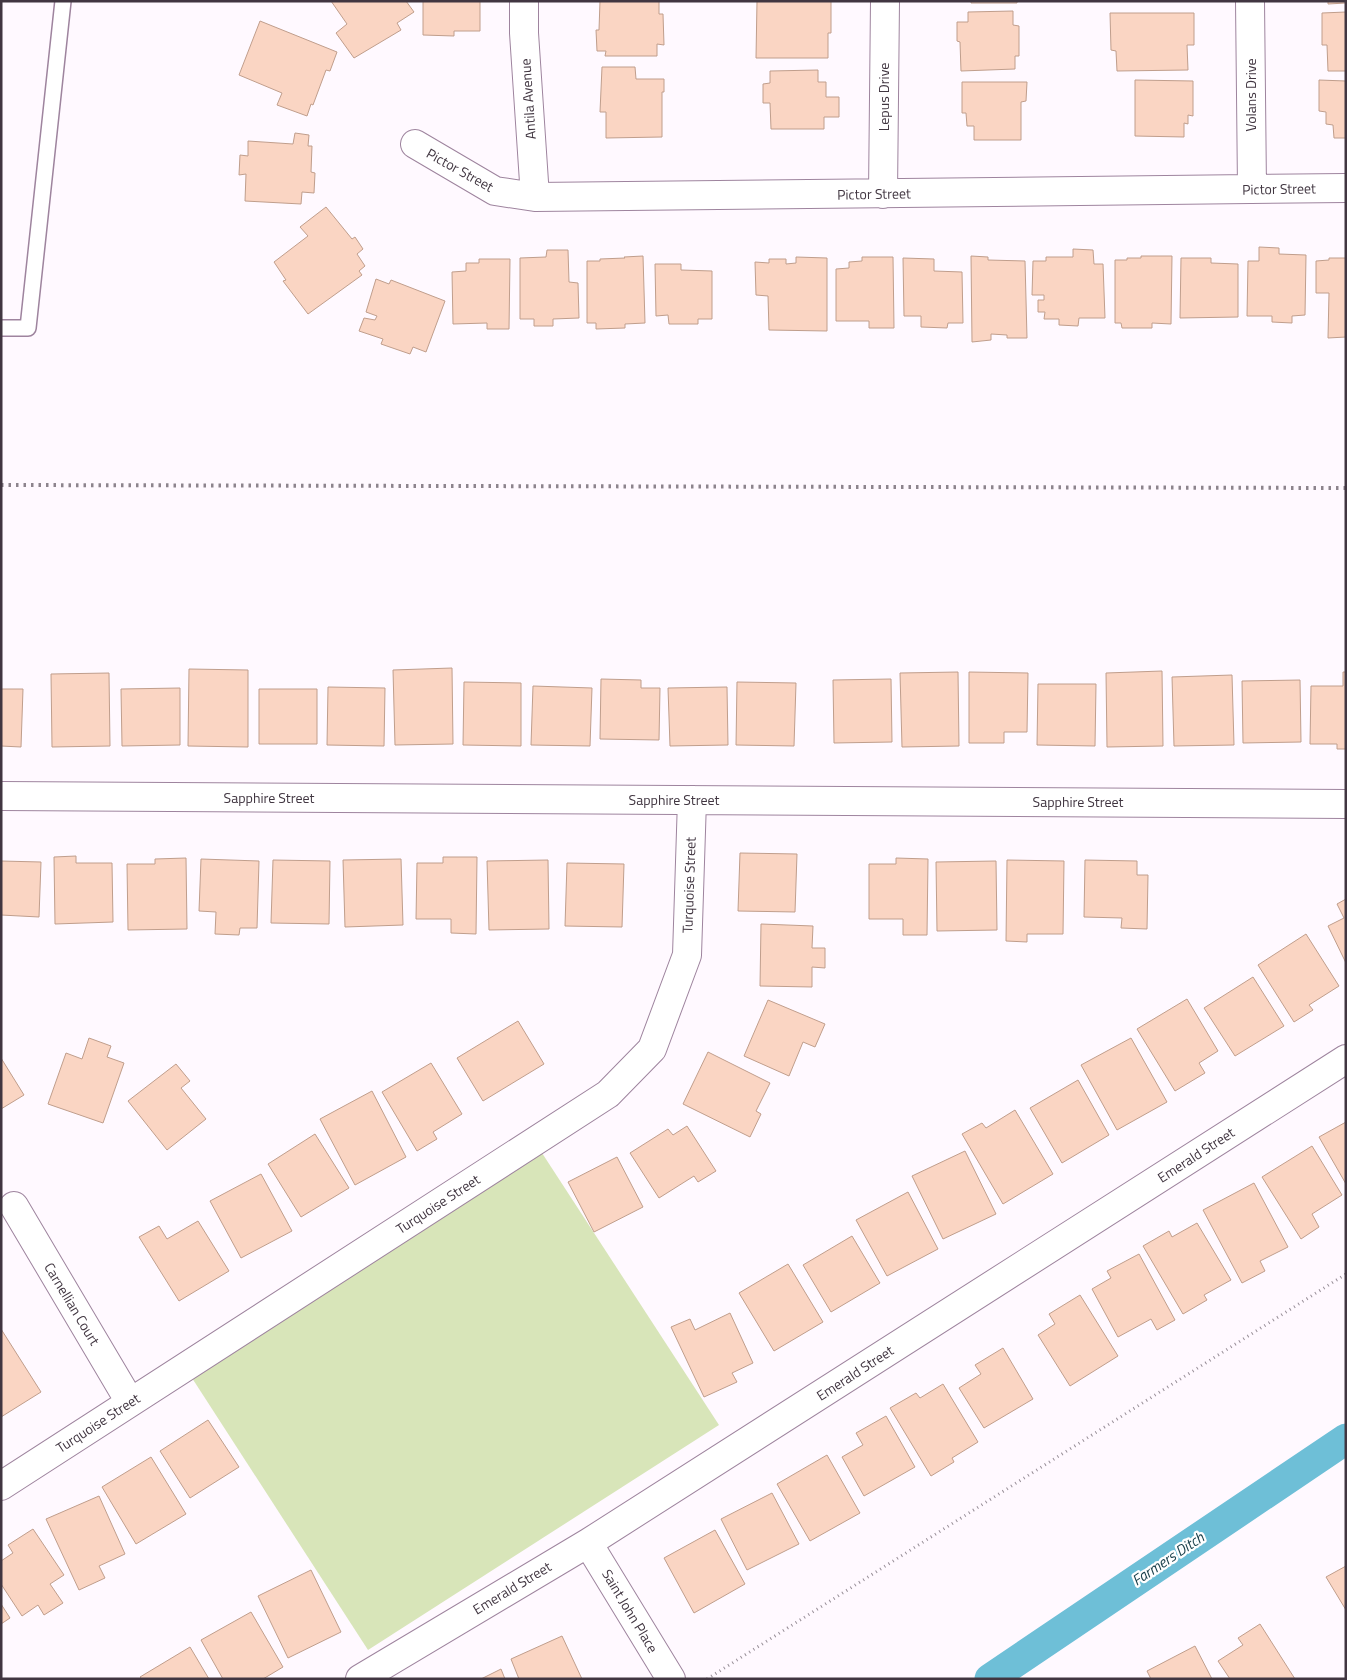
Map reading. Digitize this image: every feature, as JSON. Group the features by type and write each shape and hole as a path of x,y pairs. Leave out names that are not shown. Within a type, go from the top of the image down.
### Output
{"street":[{"name":"Antila Avenue","path":"524,1 524,33 535,198"},
{"name":"Lepus Drive","path":"883,194 885,1"},
{"name":"Volans Drive","path":"1250,1 1252,189"},
{"name":"Pictor Street","path":"416,144 495,191 535,198 1346,188"},
{"name":"Sapphire Street","path":"1,796 1346,804"},
{"name":"Turquoise Street","path":"1,1486 608,1094 652,1050 687,955 692,800"},
{"name":"Emerald Street","path":"360,1679 588,1543 1346,1059"},
{"name":"Carnellian Court","path":"14,1206 130,1402"},
{"name":"Saint John Place","path":"588,1543 671,1679"}],"lane":[{"path":"1,328 28,328 63,1"}],"path":[{"path":"708,1679 1346,1274"}],"green space":[{"path":"542,1153 719,1425 368,1650 192,1378"}],"building":[{"path":"331,1 406,1 414,12 397,23 401,30 354,58 336,33 347,24"},
{"path":"423,1 480,1 480,31 454,31 454,36 423,35"},
{"path":"600,1 659,1 659,14 663,14 664,45 657,44 657,56 605,56 606,51 597,51 596,30 599,30"},
{"path":"757,1 831,1 831,33 828,33 828,58 756,58"},
{"path":"971,1 1017,1 1017,3 971,3"},
{"path":"1328,1 1346,1 1346,3 1328,4"},
{"path":"1013,11 1013,25 1019,26 1019,56 1015,56 1015,69 961,71 960,42 957,41 957,22 968,22 968,12"},
{"path":"1346,12 1346,71 1328,71 1327,45 1322,45 1322,13"},
{"path":"1110,13 1194,13 1194,45 1187,45 1188,70 1117,71 1116,51 1111,50"},
{"path":"260,21 337,52 330,71 326,70 307,116 277,105 282,93 239,75"},
{"path":"602,67 635,67 636,79 664,79 664,92 662,92 662,137 606,138 606,112 600,112"},
{"path":"818,70 818,82 826,82 826,97 839,97 839,117 824,117 824,129 771,129 770,103 763,103 763,84 770,83 770,71"},
{"path":"1135,80 1193,81 1193,116 1188,115 1188,124 1184,123 1184,137 1135,136"},
{"path":"1319,80 1346,81 1346,138 1334,138 1333,125 1326,124 1326,112 1319,111"},
{"path":"962,82 1027,82 1026,101 1021,102 1021,140 974,140 974,126 967,126 966,113 962,113"},
{"path":"295,133 309,135 308,146 312,146 311,172 315,173 314,193 302,192 301,204 245,201 246,174 239,175 240,155 248,156 248,141 293,144"},
{"path":"326,207 352,239 355,237 363,249 357,254 365,266 359,271 362,275 308,314 283,281 286,280 274,262 308,236 300,227"},
{"path":"1259,247 1279,248 1279,254 1306,255 1305,315 1292,316 1292,323 1272,322 1272,316 1247,316 1248,261 1259,261"},
{"path":"1073,249 1093,250 1094,264 1103,264 1105,318 1079,318 1078,326 1059,325 1059,319 1044,319 1045,312 1038,312 1038,300 1044,300 1044,295 1032,295 1033,261 1046,261 1046,257 1073,257"},
{"path":"547,250 568,250 569,282 578,283 579,318 553,319 553,326 534,326 534,319 520,319 520,258 546,257"},
{"path":"643,256 645,323 625,324 625,328 596,329 596,323 587,323 587,261"},
{"path":"971,256 988,257 988,260 1025,261 1027,338 1007,338 1007,335 991,334 991,340 972,342"},
{"path":"1141,256 1172,256 1171,324 1152,323 1152,328 1122,328 1121,323 1115,323 1115,260 1141,258"},
{"path":"796,257 827,258 827,331 769,330 768,296 756,295 755,262 769,263 769,259 786,259 786,264 796,263"},
{"path":"862,257 893,257 894,328 869,328 869,321 836,321 836,269 849,268 849,262 862,261"},
{"path":"903,258 934,259 934,271 962,272 963,323 948,323 947,328 921,327 921,316 904,316"},
{"path":"1181,258 1211,258 1211,263 1238,264 1238,317 1180,318"},
{"path":"1329,258 1346,258 1346,337 1328,338 1329,293 1316,293 1316,261 1329,260"},
{"path":"479,259 510,259 509,329 487,329 487,323 453,324 452,272 466,271 466,263 479,263"},
{"path":"655,264 681,264 681,270 712,271 712,319 698,319 698,324 669,324 668,315 656,316"},
{"path":"376,279 389,284 391,280 445,301 426,352 413,347 410,354 381,344 383,339 359,331 364,318 375,320 377,316 366,312"},
{"path":"452,668 453,744 395,745 393,670"},
{"path":"189,669 248,670 248,747 188,746"},
{"path":"1162,671 1163,746 1107,747 1106,673"},
{"path":"958,672 959,746 902,747 900,673"},
{"path":"969,672 1028,673 1027,732 1004,732 1004,743 969,743"},
{"path":"1343,672 1346,672 1346,749 1337,749 1337,744 1310,744 1311,686 1343,686"},
{"path":"109,673 110,746 52,747 51,674"},
{"path":"1232,675 1234,745 1174,746 1172,677"},
{"path":"601,679 641,680 641,688 660,688 659,740 600,739"},
{"path":"891,679 892,742 834,743 833,680"},
{"path":"1300,680 1301,742 1243,743 1242,681"},
{"path":"464,682 521,683 521,746 463,745"},
{"path":"737,682 796,683 794,746 736,745"},
{"path":"1038,684 1096,684 1095,746 1037,745"},
{"path":"533,686 592,688 590,746 531,745"},
{"path":"328,687 385,688 384,746 327,745"},
{"path":"727,687 728,745 670,746 668,688"},
{"path":"180,688 180,745 122,746 121,689"},
{"path":"1,689 23,689 21,747 1,746"},
{"path":"259,689 317,689 317,744 259,744"},
{"path":"740,853 797,854 795,912 738,911"},
{"path":"76,856 76,863 112,863 113,922 55,924 54,857"},
{"path":"443,857 477,857 476,934 451,933 451,919 416,919 417,863 443,863"},
{"path":"186,858 187,929 128,930 127,864 155,864 155,859"},
{"path":"896,858 928,859 927,935 903,935 903,919 869,919 869,864 896,864"},
{"path":"201,859 259,861 257,928 240,928 239,935 215,934 216,912 199,911"},
{"path":"401,859 403,925 345,927 343,860"},
{"path":"273,860 330,861 329,924 271,923"},
{"path":"548,860 549,929 489,930 487,861"},
{"path":"1007,860 1064,861 1063,934 1027,934 1027,942 1006,941"},
{"path":"1085,860 1137,861 1137,875 1148,875 1147,929 1121,928 1122,918 1084,917"},
{"path":"1,861 41,862 39,917 1,915"},
{"path":"996,861 997,930 937,931 936,862"},
{"path":"567,863 624,864 622,927 565,926"},
{"path":"1346,899 1346,963 1328,926 1344,918 1337,904"},
{"path":"761,924 813,926 812,948 825,948 825,968 812,967 812,987 760,986"},
{"path":"1306,934 1339,986 1309,1005 1313,1010 1294,1022 1258,965"},
{"path":"1253,977 1284,1026 1235,1056 1204,1008"},
{"path":"1187,999 1218,1051 1199,1063 1205,1073 1175,1091 1137,1029"},
{"path":"768,1000 825,1024 815,1047 803,1042 789,1076 744,1056"},
{"path":"518,1021 544,1064 483,1101 457,1058"},
{"path":"89,1038 111,1046 107,1057 124,1063 103,1123 48,1104 66,1053 82,1059"},
{"path":"1131,1038 1167,1102 1117,1130 1081,1065"},
{"path":"708,1052 770,1083 756,1111 761,1114 750,1137 683,1104"},
{"path":"1,1058 24,1095 1,1109"},
{"path":"431,1063 462,1114 433,1132 437,1139 417,1151 382,1092"},
{"path":"176,1064 190,1081 181,1088 206,1119 167,1150 128,1101"},
{"path":"1078,1080 1109,1135 1062,1163 1030,1108"},
{"path":"372,1091 406,1157 355,1185 320,1119"},
{"path":"1015,1110 1053,1174 1003,1204 962,1134 982,1123 986,1128"},
{"path":"1346,1122 1346,1184 1319,1137"},
{"path":"687,1126 716,1171 698,1182 694,1176 659,1198 630,1153 668,1129 673,1135"},
{"path":"315,1134 349,1188 301,1217 268,1164"},
{"path":"1312,1146 1342,1195 1312,1214 1319,1227 1301,1239 1262,1177"},
{"path":"965,1151 996,1214 943,1239 912,1176"},
{"path":"617,1157 643,1207 594,1232 568,1182"},
{"path":"261,1174 292,1231 241,1258 210,1201"},
{"path":"1254,1183 1288,1247 1260,1261 1265,1271 1242,1283 1203,1210"},
{"path":"908,1192 938,1249 887,1276 856,1220"},
{"path":"198,1221 229,1271 179,1301 139,1237 159,1226 167,1239"},
{"path":"1197,1223 1231,1280 1204,1295 1207,1300 1183,1314 1143,1246 1169,1231 1172,1237"},
{"path":"852,1236 880,1283 831,1312 803,1265"},
{"path":"1139,1254 1175,1320 1157,1330 1151,1319 1118,1337 1092,1289 1111,1278 1107,1271"},
{"path":"788,1264 823,1322 774,1351 739,1293"},
{"path":"1080,1295 1118,1356 1070,1386 1038,1335 1055,1324 1049,1314"},
{"path":"730,1313 753,1363 732,1373 737,1382 704,1397 671,1327 690,1319 695,1330"},
{"path":"1,1329 41,1392 1,1417"},
{"path":"1003,1348 1033,1399 984,1428 959,1388 981,1374 975,1365"},
{"path":"943,1384 978,1442 952,1458 954,1462 931,1476 890,1408 916,1393 920,1398"},
{"path":"886,1416 915,1467 864,1496 842,1457 863,1445 856,1433"},
{"path":"208,1420 239,1467 190,1498 160,1451"},
{"path":"827,1455 860,1513 810,1541 777,1484"},
{"path":"151,1457 186,1514 136,1544 102,1487"},
{"path":"772,1493 799,1544 747,1570 721,1519"},
{"path":"99,1496 125,1554 99,1566 105,1578 79,1590 46,1519"},
{"path":"33,1529 64,1575 50,1584 63,1603 44,1615 38,1605 22,1616 1,1584 1,1561 13,1553 8,1545"},
{"path":"715,1530 745,1584 694,1613 664,1558"},
{"path":"1346,1566 1346,1610 1326,1577"},
{"path":"311,1570 341,1632 288,1658 258,1596"},
{"path":"1,1604 10,1618 1,1624"},
{"path":"251,1612 283,1667 263,1679 223,1679 201,1640"},
{"path":"1260,1624 1295,1679 1230,1679 1218,1661 1243,1645 1238,1638"},
{"path":"562,1636 582,1679 519,1679 511,1659"},
{"path":"1195,1646 1212,1679 1151,1679 1147,1671"},
{"path":"190,1647 209,1679 142,1679 140,1677"},
{"path":"501,1669 505,1679 481,1679"}],"waterway":[{"name":"Farmers Ditch","path":"990,1679 1346,1439"}],"railway":[{"path":"1,485 1346,488"}]}
